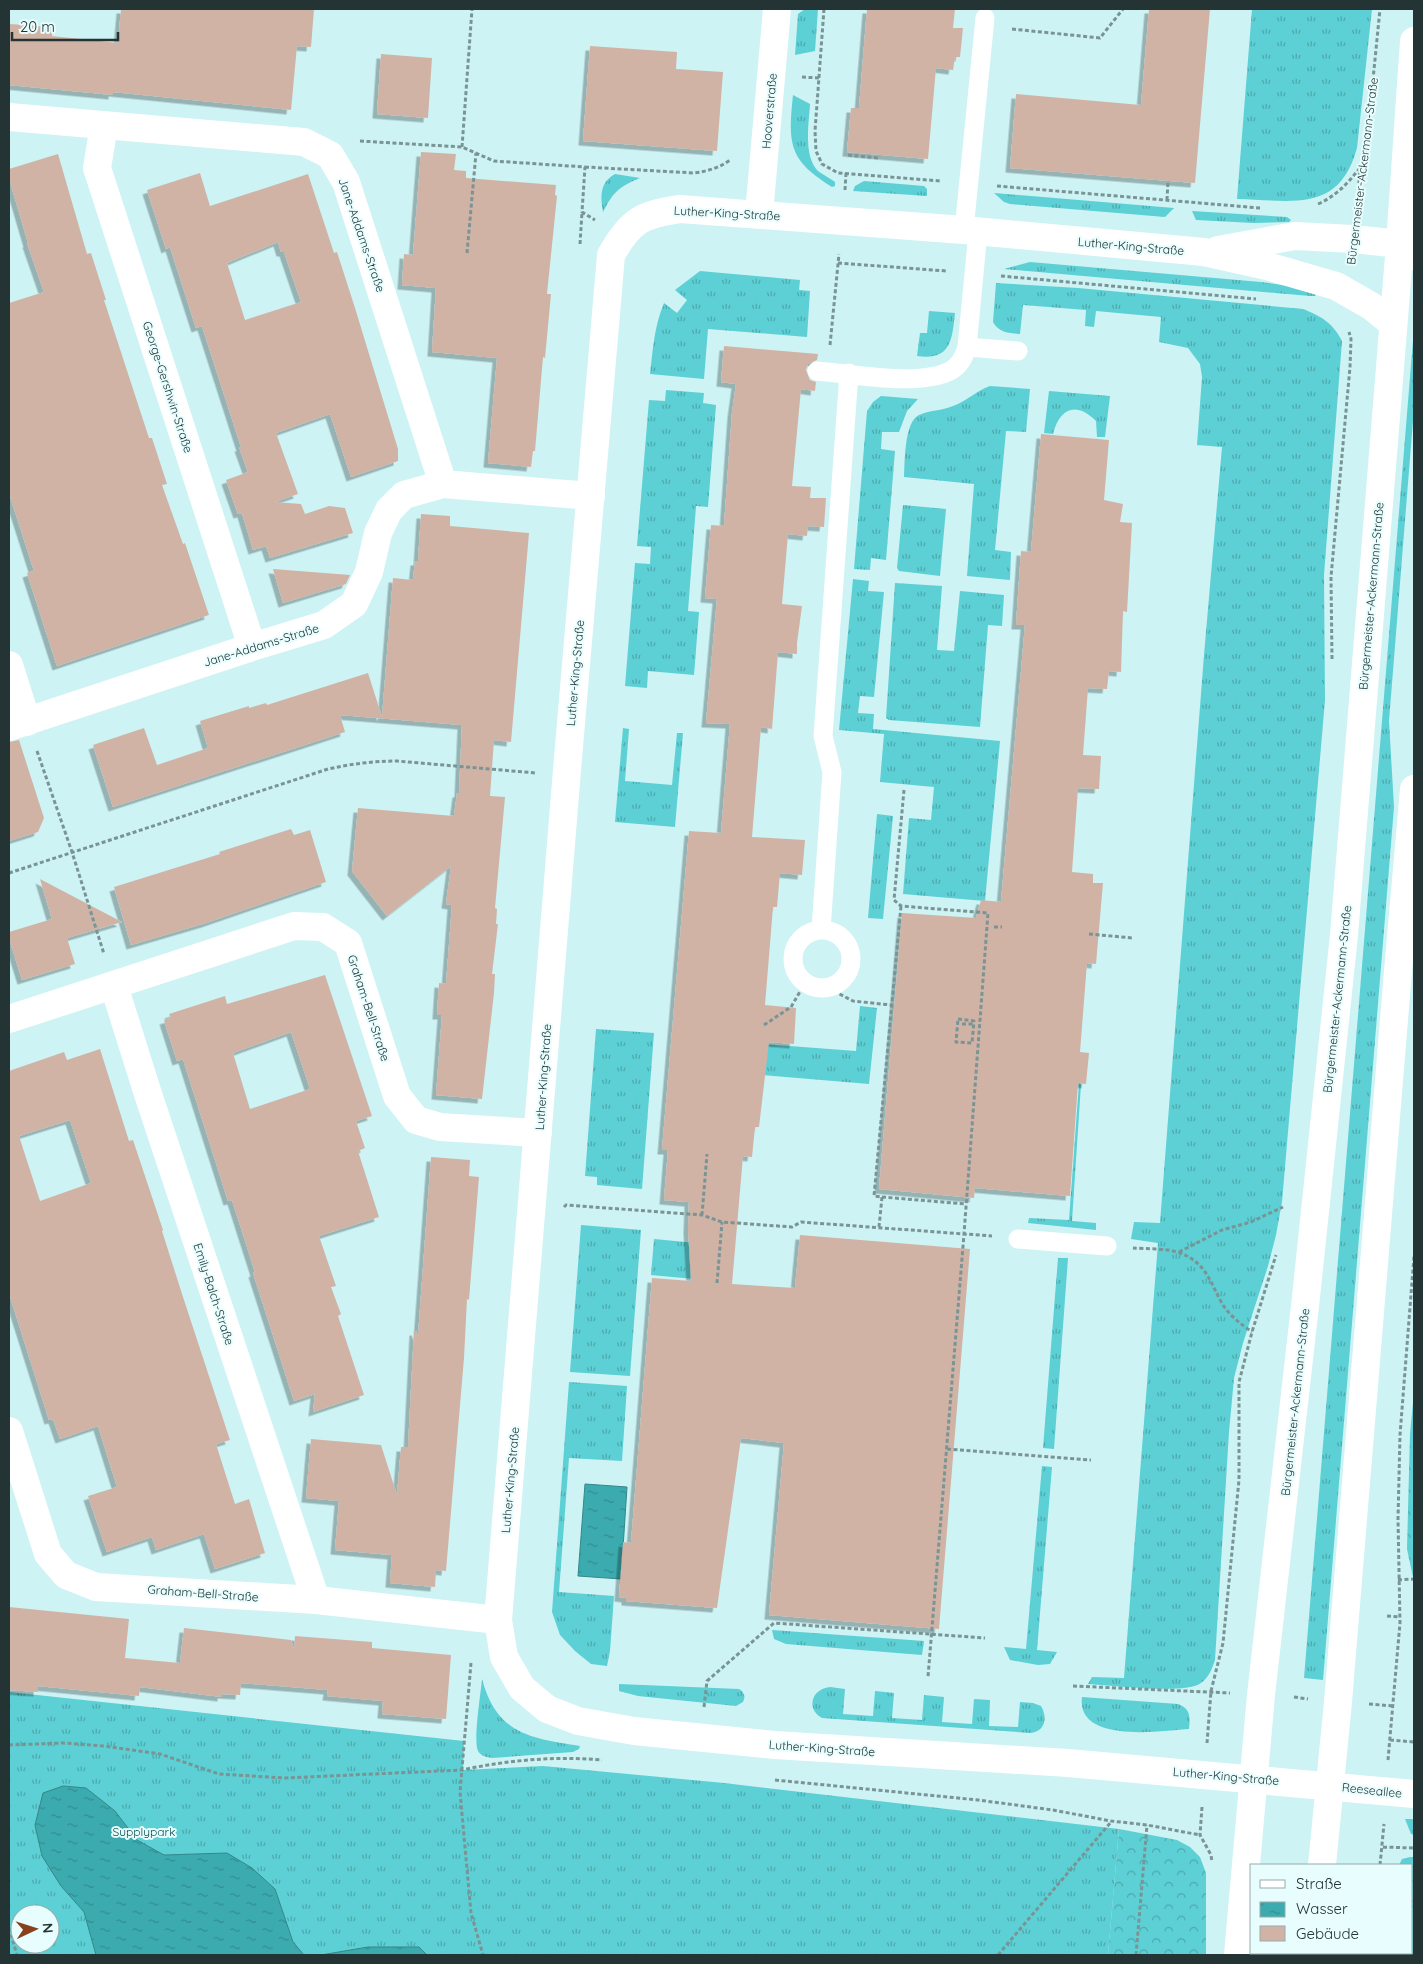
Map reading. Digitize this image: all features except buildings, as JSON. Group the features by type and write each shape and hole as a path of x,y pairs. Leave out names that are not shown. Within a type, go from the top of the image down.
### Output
{"street":[{"name":"Hooverstraße","path":"759,214 777,9"},
{"name":"Bürgermeister-Ackermann-Straße","path":"1238,1955 1252,1778 1308,1287 1344,935 1393,324 1407,250 1414,41"},
{"path":"9,116 304,142 330,155"},
{"name":"George-Gershwin-Straße","path":"104,125 97,168 252,647"},
{"name":"Jane-Addams-Straße","path":"330,155 346,182 443,484"},
{"name":"Luther-King-Straße","path":"1329,1786 1068,1763 702,1739 634,1731 578,1721 547,1710 522,1688 504,1657 487,1619 532,1210 566,775 611,255 621,236 636,222 657,212 680,209 842,220 1204,252 1306,276 1349,292 1393,324"},
{"name":"Luther-King-Straße","path":"1204,252 1296,236 1354,239 1407,250"},
{"name":"Jane-Addams-Straße","path":"18,724 324,625 354,604 369,572 378,534 389,510 404,495 443,484 591,496"},
{"path":"9,666 18,724"},
{"path":"1322,1864 1405,984 1414,789"},
{"name":"Graham-Bell-Straße","path":"9,1020 294,926 323,927 348,943 397,1096 416,1120 440,1127 538,1133"},
{"name":"Emily-Balch-Straße","path":"114,986 316,1600"},
{"name":"Graham-Bell-Straße","path":"9,1430 48,1554 66,1575 96,1587 316,1600 487,1619"},
{"name":"Reeseallee","path":"1329,1786 1414,1794"}],"lane":[{"path":"822,371 911,379 951,371 963,360 967,347 974,273 969,183 985,22"},
{"path":"967,347 1018,351"},
{"path":"822,930 832,772 823,736 849,373"},
{"path":"822,930 840,935 851,951 850,970 837,984 828,988 820,988 805,983 795,968 795,950 798,942 805,936 822,930"},
{"path":"1018,1239 1108,1246"}],"path":[{"path":"462,147 472,9"},
{"path":"824,9 816,112 816,151 822,164 838,173 1267,208"},
{"path":"985,22 1100,38 1123,9"},
{"name":"Bürgermeister-Ackermann-Straße","path":"1354,239 1360,168 1365,160 1380,9"},
{"path":"330,155 350,140 462,147 494,161 694,173 720,167 737,155"},
{"path":"467,253 476,152"},
{"path":"848,155 878,158"},
{"path":"584,167 582,212 621,236"},
{"path":"1313,206 1328,200 1343,188 1360,168"},
{"path":"822,371 838,263 846,174"},
{"path":"1167,200 1168,181"},
{"path":"838,263 974,273 1261,299"},
{"path":"1332,666 1331,576 1350,367 1351,339 1347,324 1349,292"},
{"path":"18,724 72,852 114,986"},
{"path":"9,873 328,769 352,764 374,761 397,761 566,775"},
{"path":"904,790 894,900 901,906 988,913 928,1677"},
{"path":"901,906 874,1196 966,1204"},
{"path":"994,926 1002,927"},
{"path":"1089,934 1133,938"},
{"path":"764,1025 791,1007 805,983"},
{"path":"828,988 853,1001 891,1004"},
{"path":"958,1020 974,1021 973,1024 972,1042 956,1042 958,1020"},
{"path":"962,1024 980,1024"},
{"path":"702,1215 707,1154"},
{"path":"880,1227 882,1197"},
{"path":"532,1210 558,1213 566,1205 702,1215 722,1222 792,1227 801,1222 1018,1239"},
{"path":"1178,1252 1222,1230 1251,1222 1287,1205 1285,1213"},
{"path":"717,1283 722,1222"},
{"path":"1108,1246 1178,1252 1195,1261 1208,1274 1224,1306 1234,1318 1252,1332"},
{"path":"1214,1870 1211,1855 1200,1835 1211,1691 1223,1643 1239,1480 1239,1382 1277,1248"},
{"path":"1380,1864 1400,1618 1398,1519 1400,1435 1414,1256"},
{"path":"947,1449 1091,1460"},
{"path":"1398,1580 1414,1578"},
{"path":"1387,1616 1400,1618"},
{"path":"483,1955 470,1913 460,1792 487,1619"},
{"path":"702,1739 707,1680 774,1623 985,1638"},
{"path":"1390,1740 1414,1742"},
{"path":"9,1745 63,1743 104,1746 160,1754 219,1774 285,1778 462,1770 486,1765 548,1758 605,1761"},
{"path":"770,1779 978,1800 1053,1810 1200,1835"},
{"path":"998,1955 1111,1821"},
{"path":"1136,1955 1147,1825"},
{"path":"1383,1847 1414,1848"},
{"path":"9,1928 18,1955"}],"green space":[{"path":"805,9 818,9 815,51 795,55 798,14"},
{"path":"1252,9 1372,9 1357,148 1349,169 1338,184 1326,193 1311,199 1276,201 1237,199"},
{"path":"793,95 810,104 808,139 810,157 818,171 835,182 835,186 832,187 807,168 799,159 794,149 791,126"},
{"path":"615,174 640,178 618,190 610,199 603,212 602,190 606,181"},
{"path":"864,181 924,186 927,189 927,196 853,191 855,186"},
{"path":"994,193 1174,208 1165,217 1010,204 1004,202"},
{"path":"1192,211 1287,217 1291,220 1289,222 1254,223 1196,220"},
{"path":"1030,262 1261,282 1289,286 1316,293 1315,296 1310,296 1004,269"},
{"path":"700,271 800,280 799,290 810,291 807,337 708,329 704,379 650,374 656,329 664,303 677,313 687,300 675,290"},
{"path":"996,283 1078,288 1303,309 1326,321 1335,329 1342,341 1324,575 1325,700 1282,1202 1268,1266 1243,1343 1234,1378 1215,1660 1204,1681 1193,1687 1164,1689 1088,1684 1092,1677 1124,1678 1158,1243 1131,1239 1134,1222 1160,1223 1222,447 1197,445 1202,377 1200,364 1188,348 1159,342 1161,317 1096,311 1094,327 1085,326 1086,310 1023,305 1020,334 1008,333 995,326 993,322"},
{"path":"929,311 955,313 951,340 948,347 937,355 928,357 917,356 920,333 927,333"},
{"path":"1414,328 1414,408 1389,721 1394,807 1323,1680 1304,1678"},
{"path":"990,386 1030,389 1026,432 1006,431 995,550 1011,552 1010,580 967,576 974,484 904,477 906,443 910,426 914,419 923,413 958,404"},
{"path":"666,390 704,393 703,403 716,405 708,507 696,506 688,611 699,612 694,675 648,671 647,688 625,686 635,563 650,564 651,547 637,546 649,400 665,401"},
{"path":"1049,391 1110,396 1105,437 1097,437 1096,421 1082,411 1076,410 1070,410 1060,418 1053,434 1044,433"},
{"path":"881,396 918,399 907,411 899,432 882,432 881,449 895,451 886,560 871,558 870,570 854,569 867,411 873,402"},
{"path":"903,505 946,509 940,576 899,571 897,568"},
{"path":"853,579 869,581 868,591 884,592 874,697 860,696 858,713 874,714 873,729 1000,741 985,901 903,894 909,818 931,820 934,787 880,782 884,734 839,730"},
{"path":"895,583 942,586 937,650 954,651 960,591 1004,595 1002,626 988,625 980,727 889,720 886,718"},
{"path":"623,728 629,729 625,781 672,785 677,733 683,733 675,827 615,822"},
{"path":"877,814 893,816 883,919 868,918"},
{"path":"860,1006 877,1008 869,1084 761,1075 763,1044 856,1051"},
{"path":"596,1029 654,1033 642,1189 597,1185 597,1177 585,1176"},
{"path":"1079,1083 1081,1084 1072,1221 1096,1223 1096,1230 1028,1223 1029,1218 1069,1220"},
{"path":"581,1225 641,1230 630,1376 570,1372"},
{"path":"654,1239 696,1243 705,1280 651,1275"},
{"path":"1058,1258 1068,1258 1054,1449 1043,1448"},
{"path":"569,1382 627,1386 622,1461 569,1458 559,1592 614,1596 607,1666 591,1664 575,1651 560,1635 552,1612"},
{"path":"1414,1392 1414,1582 1407,1549 1410,1434"},
{"path":"1042,1466 1052,1467 1037,1650 1057,1652 1050,1664 1038,1665 1010,1660 1004,1647 1026,1649"},
{"path":"772,1630 924,1641 922,1655 786,1644 774,1639"},
{"path":"482,1679 488,1697 496,1712 506,1722 531,1736 580,1746 579,1749 573,1752 492,1758 481,1754 478,1751 476,1737"},
{"path":"619,1684 739,1689 743,1693 744,1698 743,1702 736,1706 638,1696 619,1691"},
{"path":"830,1687 845,1689 843,1714 873,1716 875,1691 894,1693 892,1718 922,1720 924,1695 944,1697 942,1722 972,1724 974,1699 990,1700 989,1726 1018,1727 1020,1702 1041,1706 1045,1719 1039,1730 1031,1733 822,1718 814,1710 813,1700 818,1691"},
{"name":"Supplypark","path":"9,1692 464,1741 463,1770 543,1766 724,1783 1119,1829 1108,1955 9,1955"},
{"path":"1082,1697 1178,1704 1185,1708 1189,1714 1189,1729 1141,1732 1106,1728 1092,1722 1084,1712"},
{"path":"1405,1819 1414,1819 1414,1835 1411,1834"},
{"path":"1119,1829 1177,1840 1190,1847 1200,1857 1206,1873 1206,1955 1108,1955"},
{"path":"1414,1857 1414,1919 1413,1864 1400,1864 1402,1859"},
{"path":"1414,1919 1414,1955 1366,1955 1413,1954"}],"water":[{"path":"585,1484 627,1487 621,1579 578,1576"},
{"path":"63,1786 86,1788 115,1811 137,1840 164,1855 227,1853 252,1868 275,1889 293,1942 304,1955 96,1955 84,1912 61,1886 42,1856 35,1825 43,1793"},
{"path":"368,1947 419,1947 427,1955 321,1955"}]}
